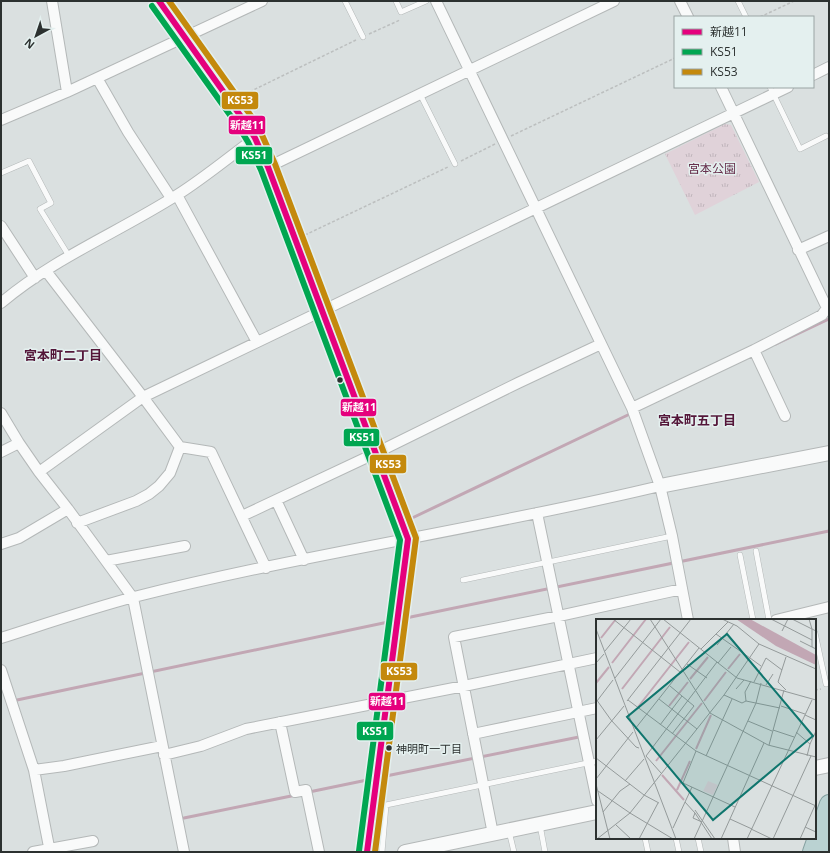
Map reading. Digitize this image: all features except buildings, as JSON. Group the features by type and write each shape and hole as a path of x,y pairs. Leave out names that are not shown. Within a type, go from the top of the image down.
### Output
{"highway":[{"path":"812,852 829,804"},
{"path":"826,852 829,843"}],"street":[{"path":"52,1 67,92"},
{"path":"159,1 255,138 268,167 408,539 367,852"},
{"path":"1,120 67,92 262,1"},
{"path":"436,1 632,408 660,486 672,536 688,619"},
{"path":"268,167 614,1"},
{"path":"680,1 688,16"},
{"path":"814,74 829,67"},
{"path":"97,78 128,132 174,197 257,342"},
{"path":"632,408 822,316 827,308 721,88"},
{"path":"39,472 143,397 733,113 772,90 783,88"},
{"path":"1,302 69,256 174,197 255,138"},
{"path":"1,226 35,278"},
{"path":"798,250 829,236"},
{"path":"46,271 180,447 211,452 266,568"},
{"path":"242,516 601,344"},
{"path":"754,350 785,416"},
{"path":"1,413 18,443 133,598 184,852"},
{"path":"1,452 18,443"},
{"path":"77,522 136,501 149,494 159,486 170,473 180,447"},
{"path":"1,638 133,598 266,568 537,513 660,486 829,453"},
{"path":"276,500 304,560"},
{"path":"1,544 19,538 68,509"},
{"path":"537,513 578,712 593,762 596,791"},
{"path":"106,561 185,546"},
{"path":"493,834 454,637 682,589"},
{"path":"788,619 811,616 829,607"},
{"path":"34,770 201,746 246,729 596,658"},
{"path":"1,670 34,770 50,851"},
{"path":"473,734 596,708"},
{"path":"280,722 295,792 306,790 319,852"},
{"path":"816,768 829,765"},
{"path":"405,852 596,812"},
{"path":"732,839 735,852"},
{"path":"33,852 50,851 93,841"}],"lane":[{"path":"345,1 363,37"},
{"path":"396,1 401,12 426,1"},
{"path":"738,1 746,16"},
{"path":"772,90 800,149 826,136"},
{"path":"420,94 455,164"},
{"path":"1,173 29,161 51,202 40,209 69,256"},
{"path":"463,580 672,536"},
{"path":"756,551 769,619"},
{"path":"740,555 753,619"},
{"path":"816,639 826,684"},
{"path":"382,852 386,805 593,762"},
{"path":"539,824 546,852"},
{"path":"509,830 514,852"},
{"path":"645,839 648,852"},
{"path":"676,839 679,852"},
{"path":"698,839 701,852"}],"path":[{"path":"762,16 794,1"},
{"path":"240,96 404,17"},
{"path":"294,236 302,236 674,58"}],"green space":[{"name":"宮本公園","path":"725,124 731,125 759,182 695,215 665,154"}],"waterway":[{"path":"776,344 829,319"},
{"path":"410,519 632,413"},
{"path":"401,619 829,531"},
{"path":"17,700 393,621"},
{"path":"381,777 579,737"},
{"path":"309,792 372,779"},
{"path":"184,818 296,795"}],"transit line":[{"name":"新越11","path":"159,1 255,138 268,167 408,539 367,852"},
{"name":"KS53","path":"169,1 254,120 262,135 275,164 416,538 375,852"},
{"name":"KS51","path":"152,6 248,142 261,170 400,540 359,851"}],"place":[{"name":"神明町一丁目","path":"389,748"}],"district":[{"name":"宮本町二丁目","path":"63,355"},
{"name":"宮本町五丁目","path":"697,420"}]}
